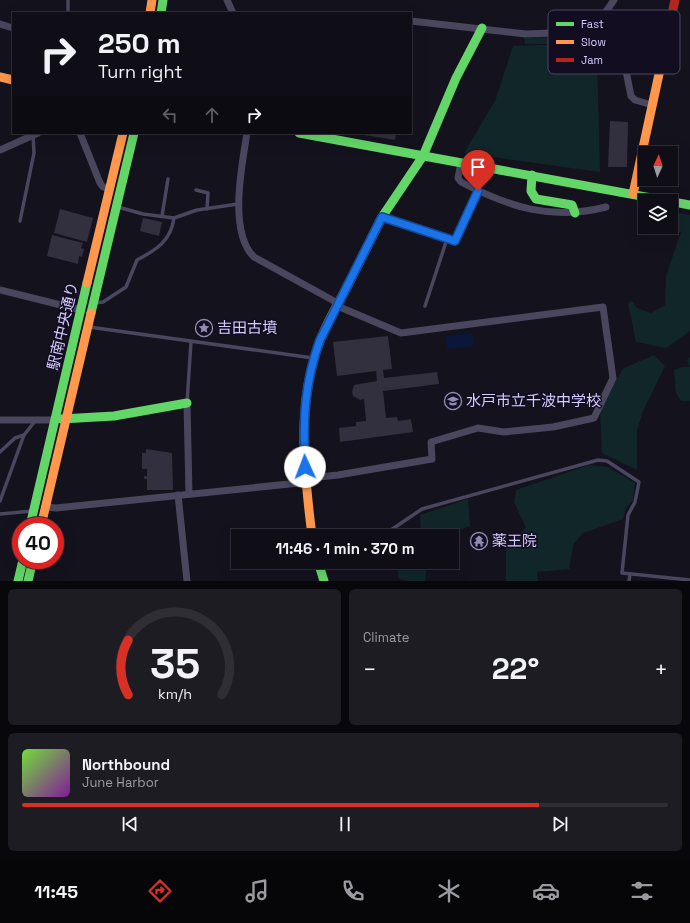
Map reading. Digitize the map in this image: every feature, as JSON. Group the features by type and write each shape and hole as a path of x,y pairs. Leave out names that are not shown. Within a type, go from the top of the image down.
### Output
{"street":[{"path":"150,12 152,0"},
{"path":"161,12 163,0"},
{"path":"227,0 233,12"},
{"path":"606,10 614,0"},
{"path":"673,10 675,0"},
{"path":"412,21 526,34 548,33"},
{"path":"0,24 12,28"},
{"path":"311,529 306,481 305,406 307,385 313,358 320,340 382,217 422,156 456,78 482,28"},
{"path":"627,74 632,96 635,100 652,105"},
{"path":"633,194 659,74"},
{"path":"0,77 12,80"},
{"path":"0,150 36,134"},
{"path":"80,134 100,183 103,187 110,189"},
{"name":"駅南中央通り","path":"32,517 123,134"},
{"name":"駅南中央通り","path":"43,517 134,134"},
{"path":"46,507 56,508 306,481 310,478 338,475 432,459 431,442 478,428 504,432 553,427 594,418 613,378 604,307 401,333 338,304 254,257 249,252 244,238 238,204 247,134"},
{"path":"304,134 690,205"},
{"path":"461,163 458,178 461,182 512,206 546,212 575,213 606,207"},
{"path":"532,175 530,190 531,195 536,199 572,206 575,213"},
{"path":"0,290 81,310"},
{"path":"0,420 55,420 114,416 187,403 189,494"},
{"path":"178,495 187,581"},
{"path":"18,581 21,569"},
{"path":"28,581 31,569"},
{"path":"320,569 324,581"}],"lane":[{"path":"68,0 68,12"},
{"path":"20,221 34,153 36,134"},
{"path":"162,216 168,179"},
{"path":"196,190 208,193 207,209"},
{"path":"382,217 455,241 478,191"},
{"path":"116,207 143,214 174,218 207,209 238,204"},
{"path":"94,303 102,302 126,287 136,260 151,253 165,240 171,232 174,218"},
{"path":"425,306 447,239"},
{"path":"89,327 313,358"},
{"path":"187,403 191,342"},
{"path":"0,501 24,435 36,420"},
{"path":"0,452 15,438 24,435"},
{"path":"392,529 422,509 598,460 607,461 640,482 635,502 628,515 622,573 690,580"},
{"path":"0,514 33,511"},
{"path":"630,574 630,581"}],"green space":[{"path":"548,37 548,44 525,44 524,38"},
{"path":"548,45 548,74 597,74 600,172 464,153 495,101 513,46"},
{"path":"678,213 690,215 690,331 666,348 636,342 628,303 632,301 637,308 651,313 665,305 666,276 681,232 678,231"},
{"path":"654,355 665,366 643,411 637,430 637,470 602,453 600,411 609,391 624,368"},
{"path":"690,357 690,367 687,360"},
{"path":"681,367 690,367 690,401 681,401 676,393 674,370"},
{"path":"589,465 608,467 635,483 633,500 626,507 623,519 583,533 573,545 569,569 537,572 538,581 506,581 506,546 526,528 514,502 516,490"},
{"path":"468,499 470,526 459,530 421,529 420,515"},
{"path":"398,569 426,569 425,581 406,581 398,578"}],"water":[{"path":"472,333 474,346 447,349 446,336"}],"building":[{"path":"610,121 628,122 627,167 608,167"},
{"path":"364,134 396,134 395,140"},
{"path":"60,209 93,218 87,242 54,233"},
{"path":"143,218 162,222 159,236 140,231"},
{"path":"52,235 83,243 81,248 84,249 82,257 79,256 78,264 47,256"},
{"path":"388,336 392,369 383,370 384,378 437,372 439,384 383,391 386,418 397,417 398,421 411,419 413,432 340,442 339,428 356,426 356,422 366,421 364,399 360,400 353,396 352,392 354,385 377,381 376,371 337,376 333,342"},
{"path":"146,449 172,453 173,490 147,490 147,479 144,479 144,476 147,476 147,469 142,469 142,453 146,453"}],"traffic: fast":[{"path":"161,12 163,0"},
{"path":"347,287 382,217 423,156 456,78 482,28"},
{"path":"91,313 134,134"},
{"path":"304,134 690,205"},
{"path":"532,175 531,191 536,199 572,205 575,213"},
{"path":"32,517 87,283"},
{"path":"61,419 114,416 187,403"},
{"path":"18,581 21,569"},
{"path":"28,581 31,569"},
{"path":"320,569 324,581"}],"traffic: slow":[{"path":"150,12 152,0"},
{"path":"633,194 659,74"},
{"path":"0,77 12,80"},
{"path":"87,283 123,134"},
{"path":"311,529 306,487 304,437 308,388 312,365 320,341 329,320 347,287"},
{"path":"43,517 91,313"}],"traffic: jam":[{"path":"673,10 675,0"}],"place":[{"name":"吉田古墳","path":"204,328"},
{"name":"水戸市立千波中学校","path":"453,401"},
{"name":"薬王院","path":"479,541"}],"route":[{"path":"305,467 305,406 309,372 313,358 320,340 382,217 420,228 455,241 478,191"}]}
